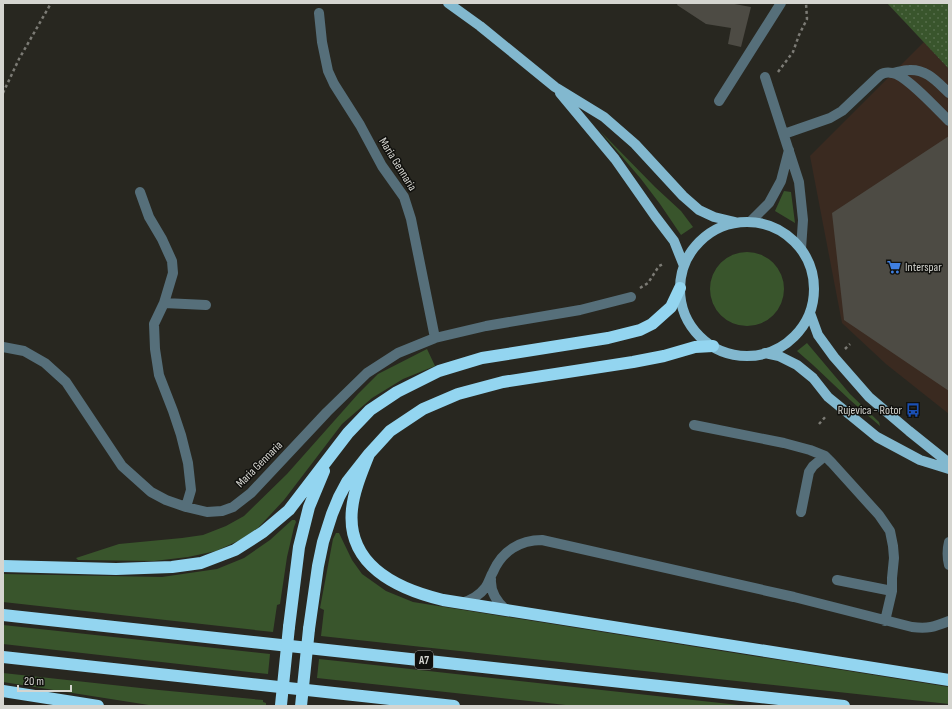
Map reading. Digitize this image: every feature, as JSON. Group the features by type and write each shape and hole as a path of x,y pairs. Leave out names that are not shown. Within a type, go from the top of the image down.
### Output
{"highway":[{"path":"3,566 116,569 172,567 201,563 235,550 263,532 288,510 348,433 370,410 397,392 439,371 482,358 608,338 640,330 652,324 671,307 680,288"},
{"path":"301,706 309,629 318,566 323,542 332,514 347,482 369,454 390,431 423,409 458,394 503,382 633,362 664,356 695,347 713,346"},
{"path":"369,454 356,490 352,510 353,534 358,549 366,561 387,578 400,586 430,597 462,603 949,680"},
{"path":"281,706 288,627 299,547 309,507 331,456"},
{"name":"A7","path":"3,615 844,706"},
{"path":"3,657 454,706"},
{"path":"3,691 98,706"}],"main road":[{"path":"448,3 480,26 555,86 604,117 635,144 683,196 699,210 714,217 737,223"},
{"path":"555,86 615,159 674,241 684,266"},
{"path":"750,222 770,226 787,235 801,249 809,264 814,280 814,297 810,313 802,327 792,338 779,347 765,353 747,356 730,353 713,346 699,336 689,322 682,305 680,288 684,266 691,253 700,242 710,233 723,226 750,222"},
{"path":"810,313 818,335 834,357 869,397 949,464"},
{"path":"765,353 779,356 797,365 812,378 828,397 877,437 920,460 949,469"}],"street":[{"path":"719,101 781,3"},
{"name":"Maria Gennaria","path":"319,13 322,42 328,71 334,84 360,125 382,166 404,197 411,219 435,338"},
{"path":"784,134 830,118 842,111 880,75 885,73 909,70 919,71 930,75 949,94"},
{"path":"893,73 906,80 949,121"},
{"path":"765,77 799,182 803,220 801,249"},
{"path":"750,222 769,203 781,181 789,150"},
{"path":"140,192 149,217 162,239 172,261 173,273 164,303 154,324 155,349 160,375 179,429 188,463 191,490 186,507"},
{"name":"Maria Gennaria","path":"3,347 24,351 45,363 66,382 122,466 150,492 166,500 186,507 207,512 222,511 233,508 251,493 327,412 367,373 398,353 435,338 486,326 580,310 631,297"},
{"path":"164,303 206,305"},
{"path":"694,425 784,443 825,456 879,515 890,532 894,558 892,591 885,621"},
{"path":"801,512 810,469 825,456"},
{"path":"462,603 472,599 488,584 496,565 505,553 519,544 529,541 542,540 794,598 912,627 924,629 949,621"},
{"path":"949,542 949,565"},
{"path":"491,578 490,584 493,594 499,604 506,610"},
{"path":"837,580 892,591"}],"path":[{"path":"3,93 19,59 50,5 49,3"},
{"path":"778,73 793,52 807,19 806,3"},
{"path":"631,297 648,283 659,266 664,264"},
{"path":"845,349 850,344"},
{"path":"819,424 828,414"}],"shaded area":[{"path":"924,42 949,69 949,414 886,364 842,323 810,156"}],"green space":[{"path":"887,3 949,3 949,69"},
{"path":"600,131 681,211 693,227 681,235 641,179"},
{"path":"784,191 791,192 795,223 775,211"},
{"path":"747,252 761,255 773,263 781,275 784,289 781,303 773,315 761,323 747,326 733,323 721,315 713,303 710,289 713,275 721,263 733,255"},
{"path":"807,343 850,394 879,422 880,426 797,351"},
{"path":"427,349 435,366 403,379 372,398 342,424 284,500 258,528 240,540 216,551 188,557 154,561 78,560 76,558 119,544 203,535 226,526 244,516 287,474 358,394 378,374"},
{"path":"292,520 295,520 296,522 287,557 280,604 277,605 273,632 3,602 3,574 162,577 217,569 244,558 270,540"},
{"path":"336,533 339,533 352,560 362,574 386,591 413,602 949,687 949,704 321,636 324,610 320,608 333,539"},
{"path":"3,625 270,654 268,674 3,644"},
{"path":"319,659 748,706 575,706 317,678"},
{"path":"3,673 263,700 263,702 266,703 266,706 155,706 3,682"}],"building":[{"path":"678,3 729,3 751,7 741,47 728,44 731,28 706,24 677,5"},
{"name":"Interspar","path":"949,136 949,391 844,320 832,213"}],"place":[{"name":"Interspar","path":"894,267"},
{"name":"Rujevica - Rotor","path":"913,410"}]}
